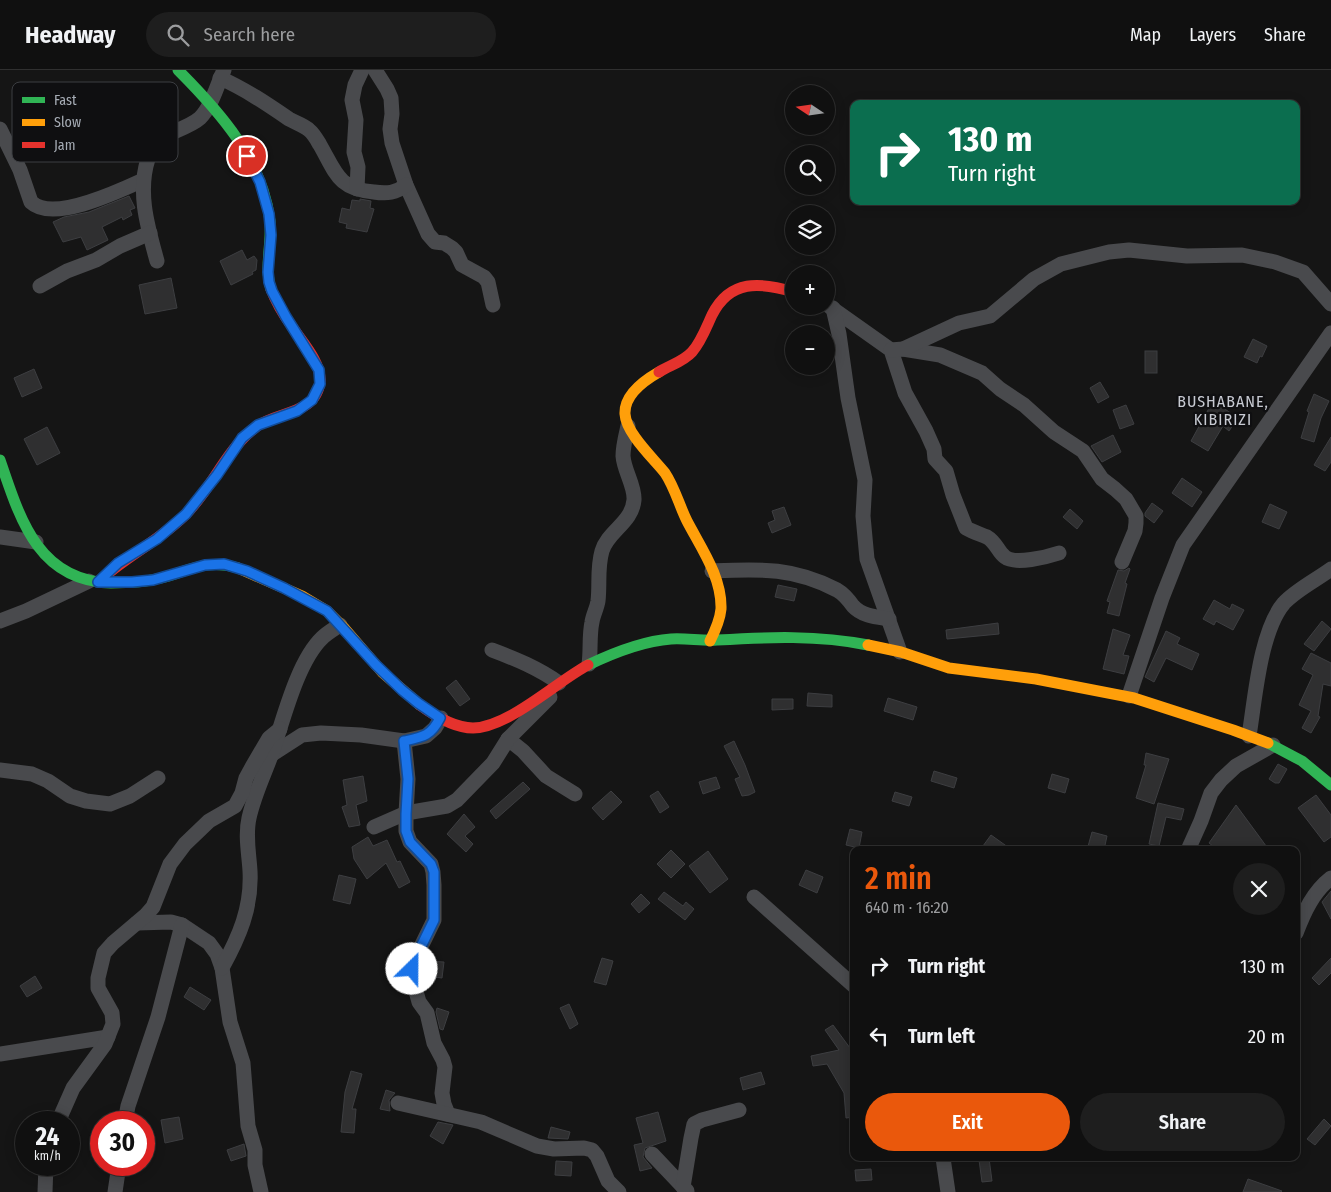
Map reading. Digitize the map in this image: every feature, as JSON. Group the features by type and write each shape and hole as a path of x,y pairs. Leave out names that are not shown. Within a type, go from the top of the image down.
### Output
{"street":[{"path":"0,621 94,581 166,532 186,514 217,475 242,438 258,425 297,411 312,400 320,384 319,370 289,322 269,282 270,221 266,198 260,182 236,136 210,104 178,70"},
{"path":"357,189 358,167 354,152 356,120 352,100 355,85 362,70"},
{"path":"375,70 391,98 391,136 406,185 428,234 435,242 444,243 452,248 462,265 484,277 488,282 493,305"},
{"path":"178,131 200,118 210,104 222,74 308,129 314,135 334,173 343,182 357,189 389,193 395,192 406,185"},
{"path":"0,129 12,154"},
{"path":"16,162 31,202 35,206 44,208 62,209 100,197 143,180"},
{"path":"148,162 143,180 145,210 157,261"},
{"path":"40,286 67,271 96,260 120,246 150,233"},
{"path":"897,349 959,323 990,316 1034,279 1061,264 1109,252 1129,250 1187,256 1242,255 1275,262 1303,272 1331,304"},
{"path":"589,664 592,622 598,602 598,579 602,550 607,541 627,518 632,509 634,498 623,456 628,426 625,414 626,404 633,393 644,382 660,371 685,359 698,344 725,295 736,288 773,287 785,290"},
{"path":"835,309 897,349 940,355 982,373 1000,389 1024,405 1054,432 1083,451 1102,479 1116,488 1126,499 1136,516 1135,531 1122,562"},
{"path":"833,315 839,334 848,398 865,480 863,516 867,559 900,652"},
{"path":"1129,696 1162,598 1183,545 1331,333"},
{"path":"897,349 905,393 926,430 934,449 935,459 946,471 953,496 966,528 988,538 997,546 1003,556 1011,560 1046,557 1058,553"},
{"path":"628,426 675,489 687,522 699,541 712,570 720,596 721,609 718,622 710,640"},
{"path":"0,460 10,492 26,527 53,565 65,572 94,581 132,582 153,580 205,565 224,564 247,571 327,611 376,665 418,703 440,718 472,728 502,721 589,664 666,639 689,638 710,640 746,637 808,637 845,641 900,652 942,666 977,673 1032,678 1129,696 1273,745 1308,765 1330,782"},
{"path":"0,537 36,542"},
{"path":"712,570 760,569 780,571 828,586 839,591 849,599 854,607 863,613 889,619"},
{"path":"1249,736 1263,652 1272,621 1285,602 1331,570"},
{"path":"222,968 240,935 247,908 250,879 247,843 249,819 256,789 271,755 300,674 321,639 340,625"},
{"path":"492,650 563,680"},
{"path":"374,827 406,814 446,806 458,800 493,763 508,739 546,702 563,680"},
{"path":"271,755 302,736 321,733 361,735 404,741 426,736 435,728 440,718"},
{"path":"63,1111 74,1088 105,1044 113,1024 112,1013 98,988 100,965 104,953 112,943 154,907 170,864 185,844 209,821 235,806 252,767 269,738 280,729"},
{"path":"508,739 523,751 546,776 575,794"},
{"path":"404,741 408,779 406,831 410,842 428,860 434,872 434,920 413,963 412,969 419,1002 427,1013 434,1043 445,1067 442,1093 448,1114"},
{"path":"1190,846 1211,793 1221,780 1236,766 1273,745"},
{"path":"0,770 32,774 48,781 70,796 86,801 110,804 130,796 158,778"},
{"path":"1300,922 1314,894 1331,878"},
{"path":"754,897 850,982"},
{"path":"137,923 171,922 182,925 209,943 217,954 222,968 230,1022 243,1063 248,1126 261,1192"},
{"path":"127,1111 158,1017 182,925"},
{"path":"0,1054 108,1037"},
{"path":"398,1104 448,1114 495,1128 537,1146 554,1149 584,1148 592,1150 597,1156 608,1181 619,1192"},
{"path":"686,1190 690,1138 694,1124 739,1110"},
{"path":"652,1154 686,1190"},
{"path":"946,1161 948,1192"},
{"path":"45,1192 46,1176"},
{"path":"115,1192 117,1176"}],"building":[{"path":"129,196 135,208 130,210 132,215 123,220 122,217 102,227 108,240 87,250 81,237 63,242 53,222 64,217 89,212"},
{"path":"360,199 371,201 370,208 374,209 367,232 346,228 347,224 339,222 342,208 350,210 352,200 360,201"},
{"path":"242,250 247,260 254,256 257,260 256,270 252,272 253,274 231,285 220,261"},
{"path":"171,278 177,308 145,314 139,285"},
{"path":"1253,339 1267,346 1257,363 1244,357"},
{"path":"1145,351 1157,351 1157,373 1145,373"},
{"path":"34,369 42,388 22,397 14,378"},
{"path":"1100,382 1109,397 1098,403 1090,388"},
{"path":"1314,394 1329,401 1321,418 1314,442 1301,438 1309,412 1307,411"},
{"path":"1213,401 1238,418 1229,431 1223,426 1208,451 1191,441"},
{"path":"1126,405 1134,424 1120,429 1113,410"},
{"path":"47,427 60,453 37,465 24,439"},
{"path":"1113,435 1121,452 1102,462 1091,446"},
{"path":"1331,437 1331,462 1325,471 1314,465"},
{"path":"1182,478 1202,492 1192,507 1172,493"},
{"path":"1152,503 1163,511 1154,523 1145,516"},
{"path":"1270,504 1287,512 1279,529 1262,522"},
{"path":"784,507 791,525 772,533 768,523 775,520 772,511"},
{"path":"1070,509 1083,521 1077,529 1063,517"},
{"path":"1129,568 1119,616 1107,613 1110,602 1107,601 1118,570 1124,571"},
{"path":"778,585 797,589 794,601 775,597"},
{"path":"1214,600 1230,609 1232,604 1244,610 1233,630 1216,621 1214,625 1203,619"},
{"path":"1322,621 1331,629 1314,651 1304,644"},
{"path":"998,623 999,634 947,639 946,630"},
{"path":"1113,629 1130,635 1123,655 1129,656 1124,674 1103,669"},
{"path":"1166,631 1180,638 1177,644 1199,654 1192,670 1166,658 1154,682 1145,677"},
{"path":"1311,653 1331,663 1331,686 1323,684 1318,716 1320,717 1311,733 1302,728 1311,711 1299,705 1313,675 1302,669"},
{"path":"456,680 470,699 460,706 446,688"},
{"path":"808,693 832,695 832,707 807,706"},
{"path":"888,698 917,707 913,720 884,711"},
{"path":"772,699 793,699 793,709 772,710"},
{"path":"734,741 755,792 749,795 742,796 735,779 740,777 724,746"},
{"path":"1146,753 1169,759 1154,804 1136,798 1146,765 1144,765"},
{"path":"1278,764 1287,769 1279,783 1275,783 1269,779"},
{"path":"934,771 957,778 954,788 931,781"},
{"path":"1052,774 1069,779 1065,793 1048,788"},
{"path":"363,776 367,801 356,805 360,825 349,827 342,807 347,805 343,780"},
{"path":"716,777 720,788 703,794 699,782"},
{"path":"523,782 530,789 496,819 490,811"},
{"path":"611,791 622,802 603,820 592,808"},
{"path":"658,791 669,807 660,813 650,796"},
{"path":"895,792 912,797 909,806 892,801"},
{"path":"1316,795 1331,815 1331,837 1324,842 1298,808"},
{"path":"1158,803 1184,809 1181,820 1166,817 1159,846 1149,844"},
{"path":"1236,805 1266,846 1213,846 1209,843"},
{"path":"464,814 475,827 465,836 473,844 466,852 447,834"},
{"path":"850,829 862,832 859,846 846,845"},
{"path":"1092,832 1107,836 1105,846 1088,846"},
{"path":"991,835 1006,846 983,846"},
{"path":"368,837 373,846 387,840 397,862 400,861 410,882 399,888 386,863 367,879 354,859 352,847"},
{"path":"671,850 685,864 671,878 657,864"},
{"path":"708,851 728,879 710,893 689,866"},
{"path":"806,870 823,877 817,893 799,885"},
{"path":"339,875 356,879 350,904 333,900"},
{"path":"1331,891 1331,919 1322,902"},
{"path":"664,892 683,906 686,902 694,909 685,920 658,899"},
{"path":"641,894 650,903 639,913 631,904"},
{"path":"602,958 613,961 606,985 594,982"},
{"path":"1331,958 1331,973 1319,985 1312,978"},
{"path":"428,961 444,962 442,978 427,976"},
{"path":"35,976 42,988 27,997 20,986"},
{"path":"190,987 211,1000 204,1010 184,997"},
{"path":"569,1004 578,1024 570,1029 560,1008"},
{"path":"437,1008 449,1012 443,1030 440,1029 436,1012"},
{"path":"833,1025 850,1048 850,1118 846,1118 844,1093 827,1064 813,1066 811,1056 839,1050 825,1030"},
{"path":"351,1071 362,1074 352,1109 356,1109 354,1133 341,1132 345,1092"},
{"path":"761,1072 765,1084 743,1090 740,1078"},
{"path":"386,1090 395,1093 389,1100 390,1111 380,1109"},
{"path":"658,1112 666,1141 645,1148 643,1157 652,1168 640,1171 634,1145 643,1143 636,1118"},
{"path":"179,1117 183,1139 165,1143 161,1120"},
{"path":"1324,1119 1331,1126 1315,1145 1307,1139"},
{"path":"438,1122 453,1125 443,1144 430,1136"},
{"path":"551,1127 570,1132 568,1139 548,1138"},
{"path":"244,1144 246,1156 231,1161 227,1150"},
{"path":"556,1161 572,1162 571,1176 555,1175"},
{"path":"979,1161 989,1161 992,1181 982,1182"},
{"path":"871,1169 872,1180 856,1181 855,1170"},
{"path":"1248,1179 1282,1191 1243,1192"}],"traffic: fast":[{"path":"178,70 209,102 237,138 249,157 258,177 266,199 270,221 268,272 271,289"},
{"path":"0,460 16,504 36,543 49,559 66,571 86,580 117,583 155,579 208,565 217,564 238,568"},
{"path":"588,665 628,648 671,639 793,638 868,645"},
{"path":"1268,743 1302,761 1331,785"}],"traffic: slow":[{"path":"659,372 636,388 628,400 625,414 635,437 665,473 714,574 718,586 721,609 710,641"},
{"path":"238,568 302,596 327,611 382,672 420,705"},
{"path":"868,645 901,652 949,668 1036,679 1134,698 1268,743"}],"traffic: jam":[{"path":"659,372 681,361 692,352 701,339 719,303 737,289 758,285 785,290"},
{"path":"98,582 185,515 195,505 227,458 245,436 264,422 304,406 312,400 317,392 320,381 314,359 282,312 271,289"},
{"path":"420,705 452,724 473,728 487,726 532,703 588,665"}],"district":[{"name":"BUSHABANE, KIBIRIZI","path":"1223,410"}],"route":[{"path":"247,156 260,182 269,214 271,235 269,282 286,317 319,370 320,384 312,400 297,411 258,425 242,438 217,475 186,514 157,539 118,563 98,582 153,580 205,565 224,564 247,571 327,611 376,665 402,690 440,718 435,728 426,736 404,741 408,779 406,831 410,842 428,860 434,872 434,920 417,954 412,969"}]}
